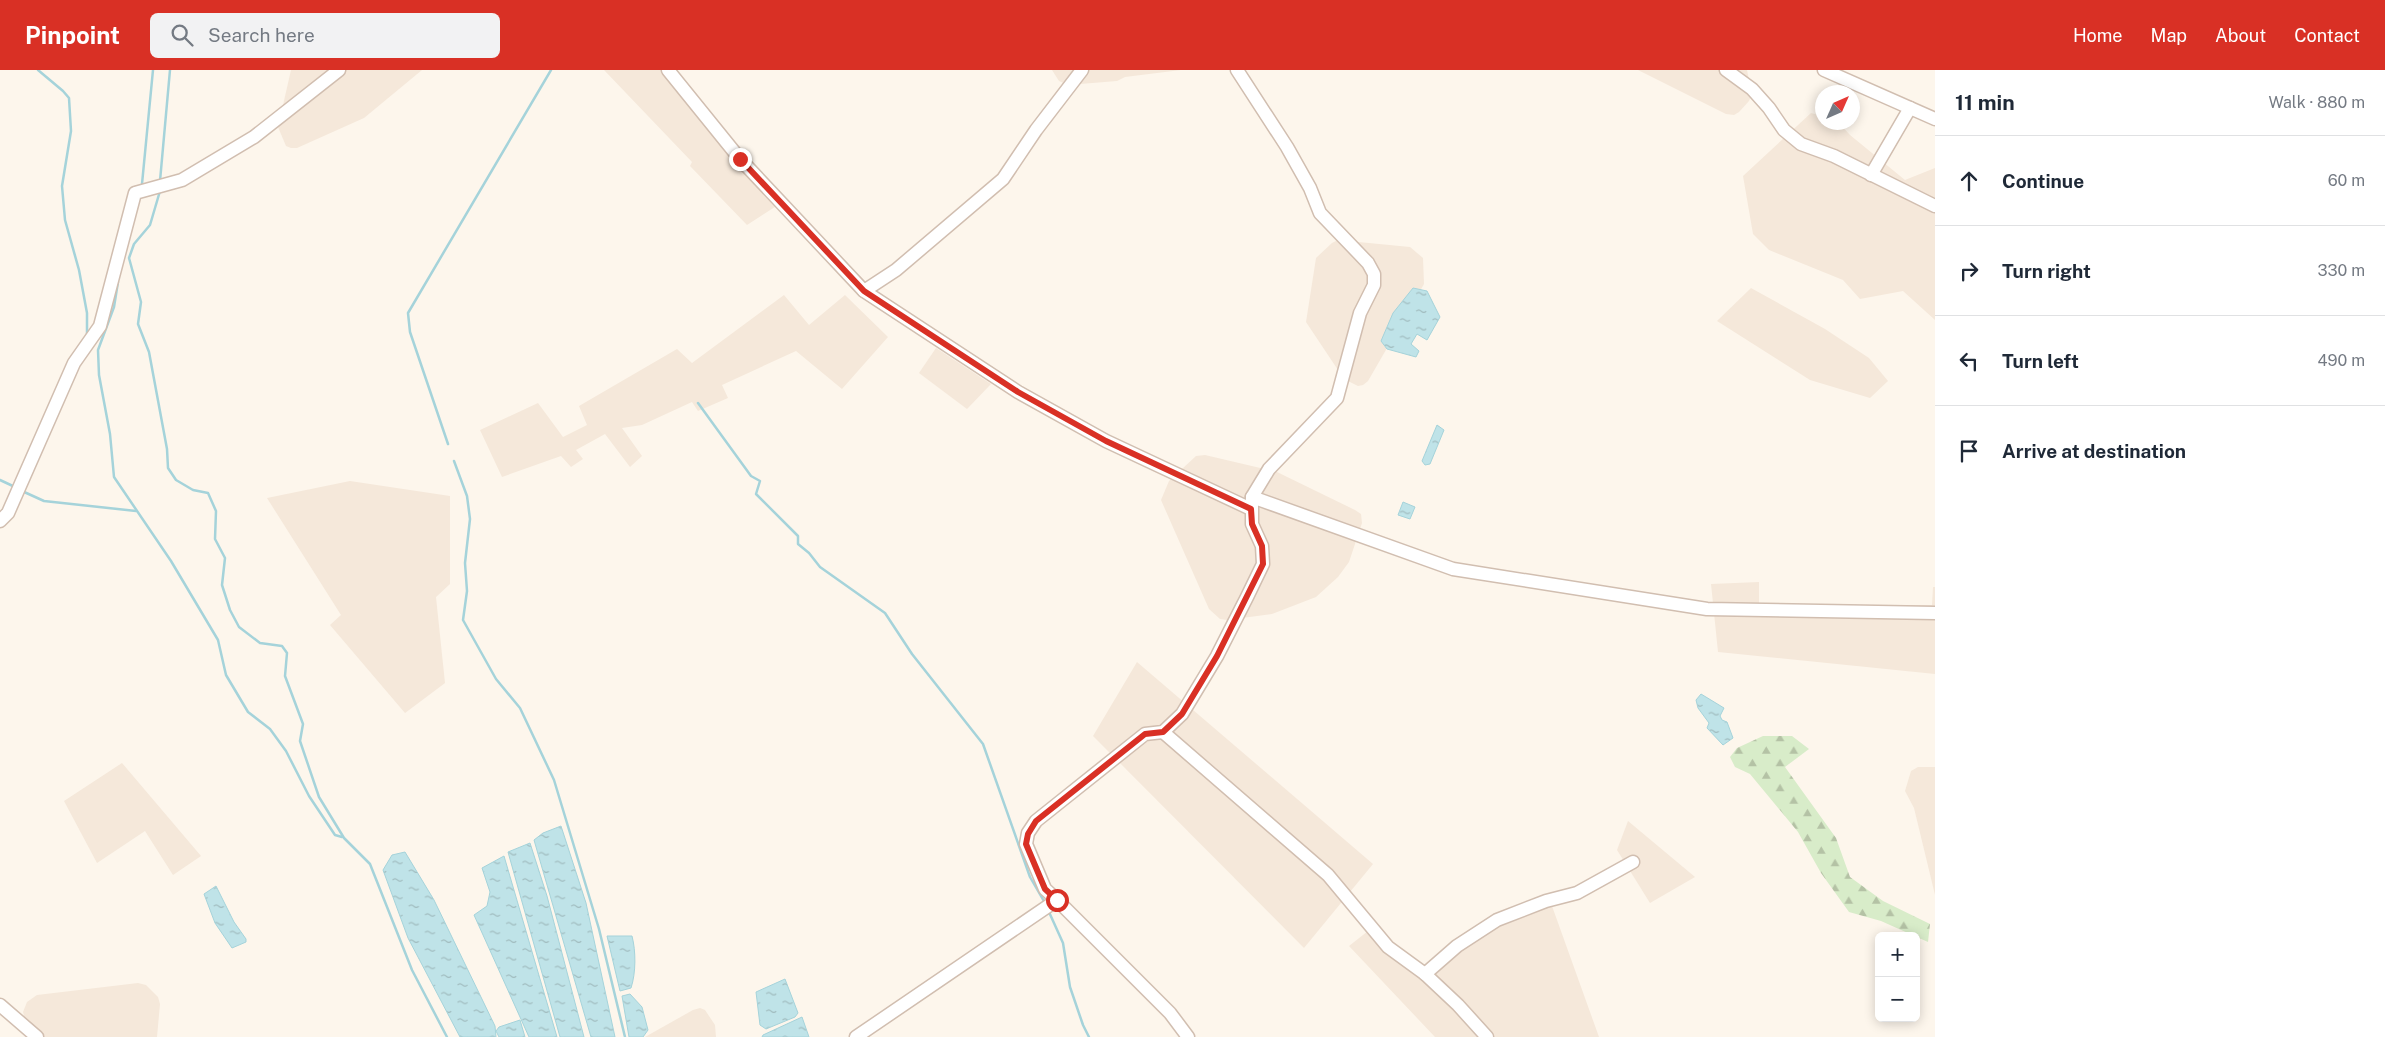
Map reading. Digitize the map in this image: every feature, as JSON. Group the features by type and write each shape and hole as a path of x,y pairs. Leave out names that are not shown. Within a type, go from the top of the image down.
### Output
{"street":[{"path":"0,522 8,513 74,362 100,326 135,193 182,180 246,142 339,70"},
{"path":"668,70 740,159 864,291 1018,392 1106,441 1252,503 1462,570 1707,609 1935,613"},
{"path":"864,291 896,270 1003,179 1036,130 1082,70"},
{"path":"1188,1037 1170,1013 1045,889 1026,844 1028,834 1036,821 1145,734 1163,732 1182,714 1217,656 1263,564 1262,546 1252,524 1252,503 1269,470 1336,398 1360,313 1374,285 1374,274 1368,262 1320,213 1310,188 1288,147 1237,70"},
{"path":"1726,70 1752,89 1769,108 1784,130 1801,144 1834,156 1935,206"},
{"path":"1824,70 1935,119"},
{"path":"1871,174 1910,108"},
{"path":"1163,732 1328,875 1388,947 1425,974 1458,1005 1487,1037"},
{"path":"1425,974 1457,946 1497,920 1577,893 1632,862"},
{"path":"856,1037 975,954 1057,900"},
{"path":"0,1005 37,1037"}],"shaded area":[{"path":"291,70 422,70 364,118 297,148 291,148 286,146 278,127"},
{"path":"604,70 664,70 778,205 747,225 690,166 692,162"},
{"path":"1052,70 1181,70 1125,77 1117,81 1068,85 1059,81"},
{"path":"1638,70 1747,70 1752,94 1749,101 1739,112 1734,115 1726,114"},
{"path":"1811,113 1815,114 1815,130 1845,130 1905,180 1935,168 1935,320 1903,291 1860,299 1843,280 1769,250 1753,234 1743,176"},
{"path":"1338,240 1410,247 1423,258 1424,284 1368,381 1358,386 1344,379 1306,322 1316,258"},
{"path":"1751,288 1825,329 1869,358 1888,381 1870,398 1810,380 1717,321"},
{"path":"784,295 809,325 845,295 888,337 842,389 796,351 722,385 728,398 698,411 692,402 642,425 622,428 642,456 630,467 605,434 576,450 583,459 571,467 561,456 502,477 480,430 538,403 563,437 587,425 579,406 677,349 692,363"},
{"path":"936,348 991,384 967,409 919,373"},
{"path":"1205,455 1277,472 1361,514 1362,523 1349,562 1338,577 1316,597 1272,614 1227,620 1220,619 1209,609 1161,500 1169,481 1196,456"},
{"path":"350,481 450,496 450,584 436,597 445,683 405,713 330,625 341,615 267,498"},
{"path":"1759,582 1759,605 1932,605 1933,587 1935,587 1935,674 1718,652 1711,584"},
{"path":"1137,662 1373,864 1304,948 1093,736"},
{"path":"122,763 201,856 173,875 145,831 97,863 64,801"},
{"path":"1918,767 1935,767 1935,895 1914,808 1905,791 1911,771"},
{"path":"1628,821 1695,877 1650,903 1617,850"},
{"path":"1552,906 1599,1037 1435,1037 1349,946 1368,931 1430,973 1463,945 1504,921"},
{"path":"138,983 146,985 158,997 160,1004 157,1037 40,1037 25,1019 23,1012 27,1002 37,995"},
{"path":"700,1008 705,1010 715,1025 716,1037 645,1037 693,1010"}],"green space":[{"path":"1763,736 1792,736 1809,749 1785,767 1836,838 1850,877 1883,901 1930,924 1928,942 1920,938 1920,932 1906,932 1881,921 1849,912 1821,873 1798,832 1750,774 1735,767 1730,757 1737,748"}],"water":[{"path":"1413,288 1427,291 1440,317 1427,340 1417,334 1411,344 1419,351 1416,357 1387,349 1381,341 1393,313"},
{"path":"1437,425 1444,430 1430,464 1425,465 1422,461"},
{"path":"1403,502 1415,507 1410,519 1398,515"},
{"path":"1701,694 1724,708 1720,716 1722,720 1727,722 1733,738 1723,745 1707,728 1709,723 1698,708 1696,700"},
{"path":"561,826 586,903 615,1037 591,1037 534,840 543,833"},
{"path":"530,843 547,896 584,1037 560,1037 508,852"},
{"path":"405,852 434,900 495,1026 496,1037 460,1037 408,938 383,870 392,855"},
{"path":"504,856 557,1037 529,1037 474,915 487,906 490,892 482,868"},
{"path":"216,886 234,922 246,939 246,942 232,948 215,923 204,894"},
{"path":"607,936 632,936 635,962 631,988 620,991"},
{"path":"785,979 798,1013 795,1017 766,1029 760,1025 756,992"},
{"path":"630,994 642,1007 648,1030 643,1037 629,1037 622,996"},
{"path":"802,1017 809,1037 762,1037 763,1035"},
{"path":"520,1020 525,1037 499,1037 496,1031 499,1027"}],"waterway":[{"path":"38,70 69,98 71,131 62,186 65,220 79,270 87,313 87,335"},
{"path":"142,184 153,70"},
{"path":"160,181 170,70"},
{"path":"448,444 410,332 408,313 551,70"},
{"path":"160,191 150,225 134,244 129,258 141,302 138,324 149,352 167,449 168,468 176,480 193,490 208,493 216,511 215,539 225,558 222,585 230,610 239,627 260,643 282,646 287,653 285,676 303,724 300,741 319,797 344,838 370,864 412,970 447,1037"},
{"path":"118,282 114,307 98,350 99,375 110,434 114,477 171,561 218,640 226,675 248,712 270,729 286,751 309,796 335,835 342,837"},
{"path":"698,403 751,476 760,481 756,494 798,536 798,544 809,553 820,567 885,613 912,654 983,744 1030,877 1045,903"},
{"path":"454,461 467,496 470,519 465,563 467,591 463,620 496,679 520,708 554,780 599,929 625,1037"},
{"path":"0,480 15,487"},
{"path":"22,491 44,501 136,511"},
{"path":"1049,912 1063,943 1070,987 1089,1037"}],"route":[{"path":"740,159 864,291 1018,392 1106,441 1251,509 1252,524 1262,546 1263,564 1217,656 1182,714 1163,732 1145,734 1036,821 1028,834 1026,844 1045,889 1057,900"}]}
